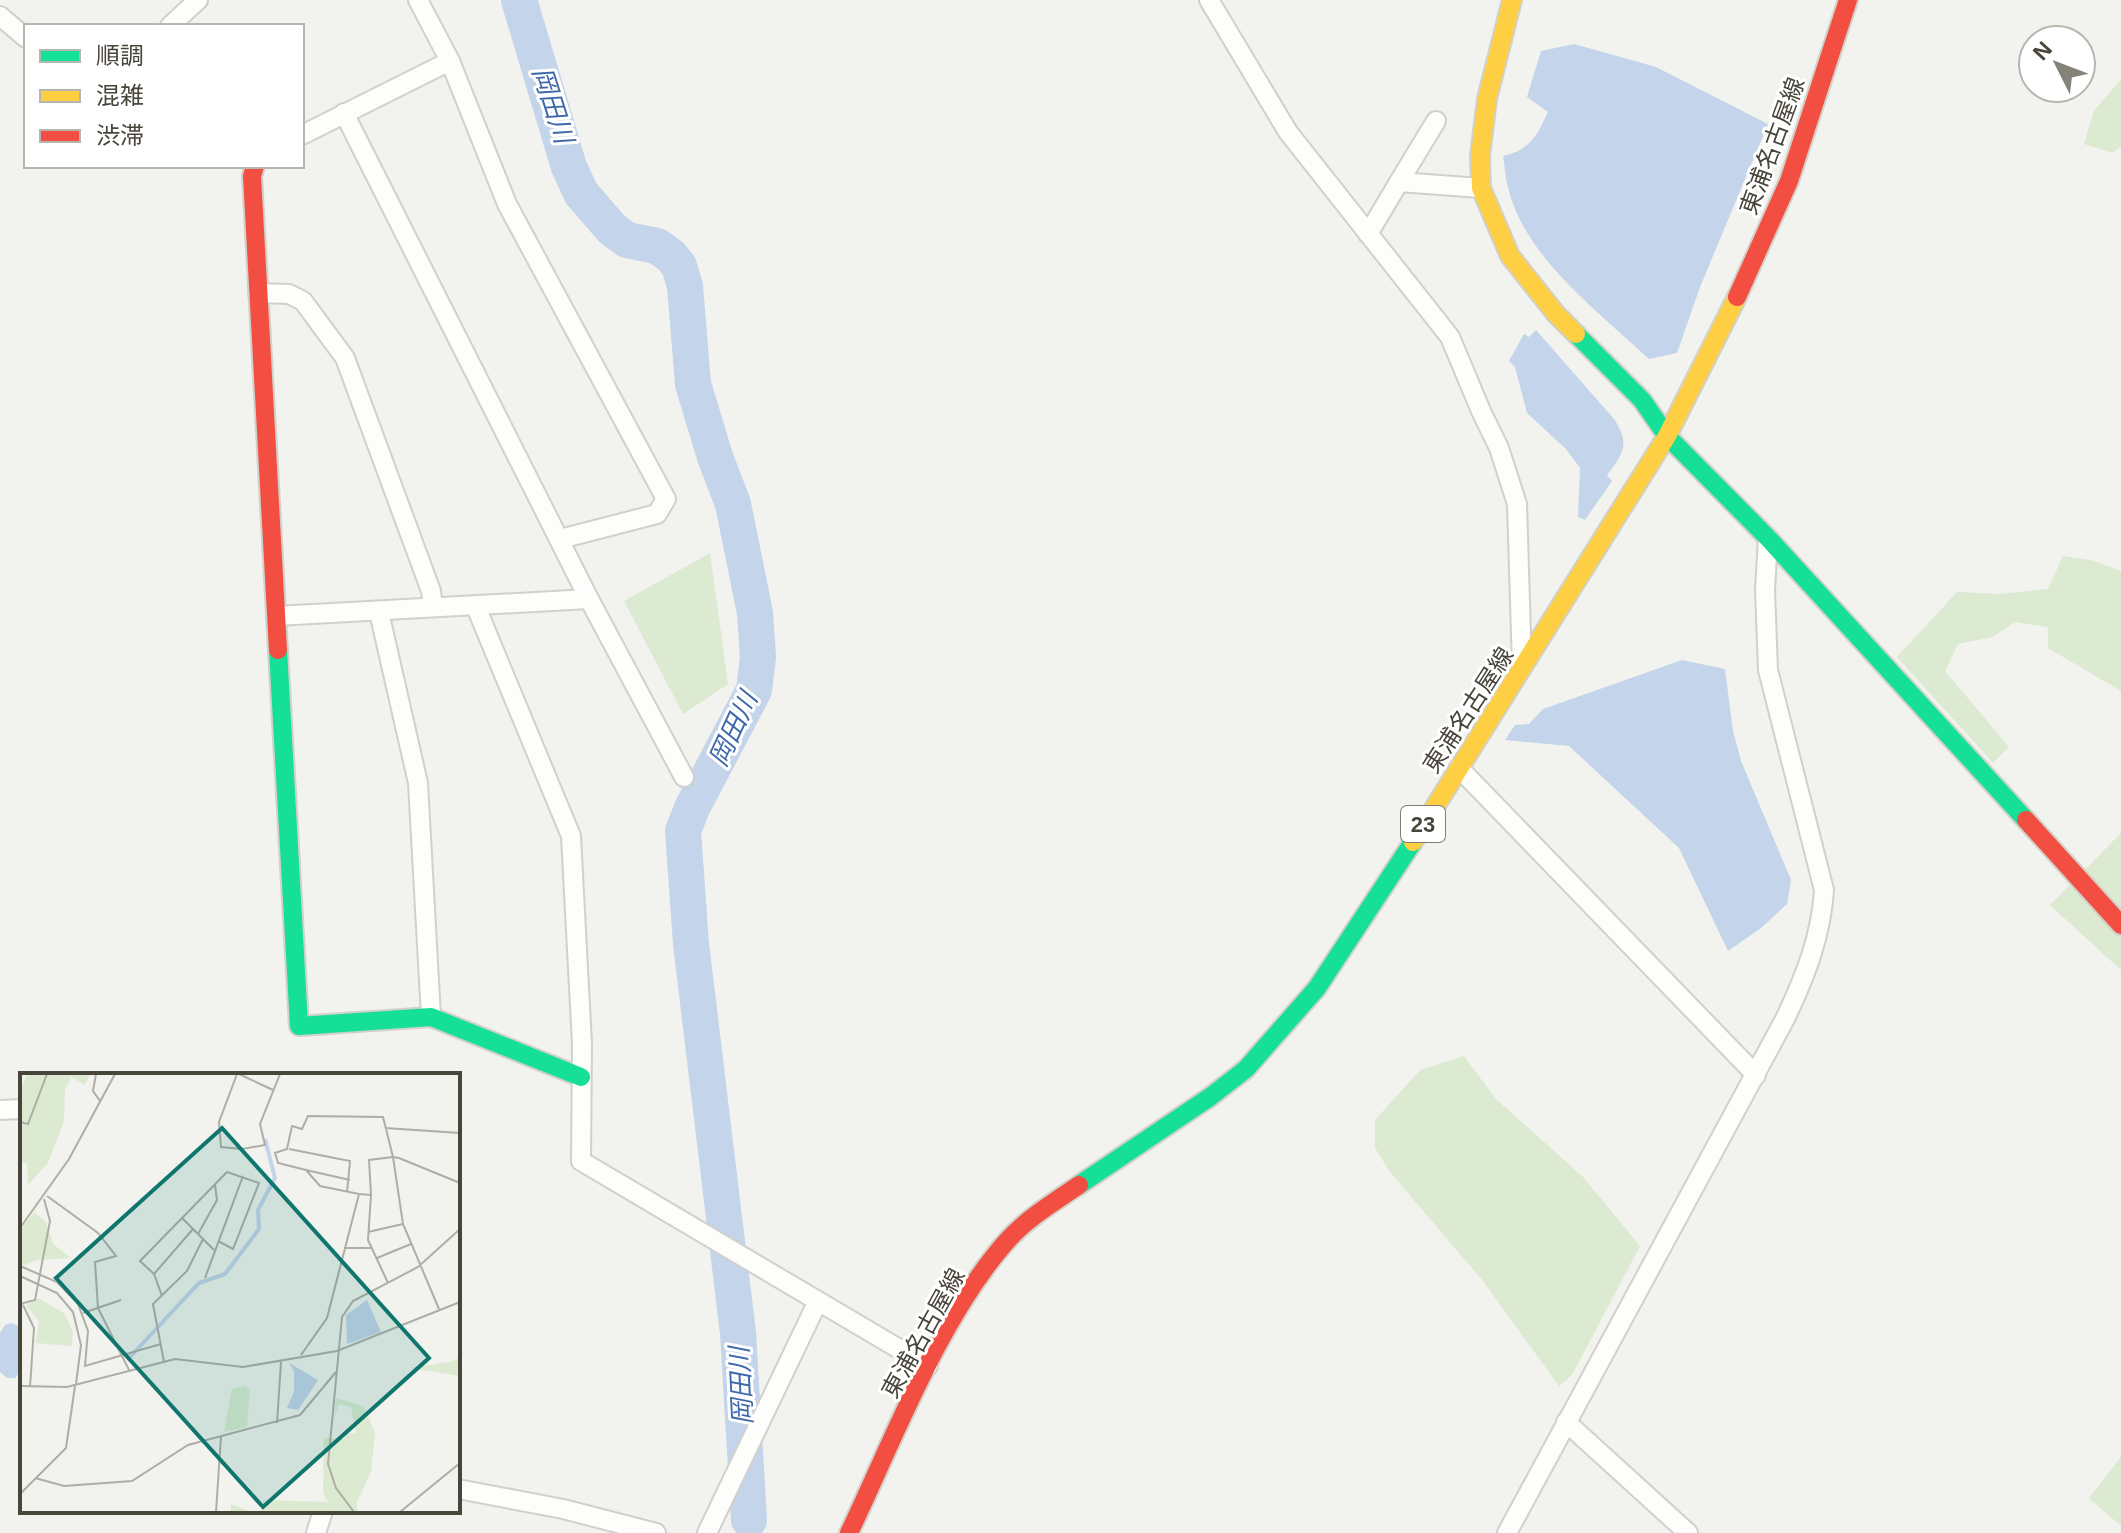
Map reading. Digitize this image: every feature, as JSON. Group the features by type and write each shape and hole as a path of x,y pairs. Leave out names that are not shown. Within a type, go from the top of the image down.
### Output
{"street":[{"path":"172,24 198,0"},
{"path":"418,0 450,61 507,204 666,499 657,514 560,539"},
{"path":"1209,0 1288,132 1450,337 1499,448 1517,504 1523,670"},
{"path":"1512,0 1482,127 1481,188 1510,256 1556,314 1642,400 1667,436 1768,538 2121,925"},
{"name":"東浦名古屋線","path":"849,1533 928,1366 962,1304 1007,1241 1074,1188 1210,1097 1246,1069 1317,988 1339,956 1523,670 1667,436 1748,275 1789,181 1848,0"},
{"path":"0,16 24,36"},
{"path":"304,134 450,61"},
{"path":"344,113 589,599 684,777"},
{"path":"1368,234 1436,121"},
{"path":"254,168 252,176 258,293 299,1026 431,1017 581,1077"},
{"path":"1399,182 1481,188"},
{"path":"258,293 289,294 303,301 345,358 431,591 433,607"},
{"path":"1507,1533 1756,1075 1806,974 1822,921 1824,890 1768,670 1765,590 1768,538"},
{"path":"276,616 589,599"},
{"path":"476,607 571,836 581,1029 581,1161 928,1366"},
{"path":"379,612 418,783 431,1017"},
{"path":"1459,768 1756,1075"},
{"path":"0,1110 20,1109"},
{"path":"707,1533 818,1301"},
{"path":"1566,1422 1688,1533"},
{"path":"460,1489 563,1509 656,1533"},
{"path":"316,1533 322,1513"}],"green space":[{"path":"2121,79 2121,146 2113,153 2084,144 2094,111"},
{"path":"710,553 728,684 683,714 624,601"},
{"path":"2063,556 2091,560 2121,571 2121,691 2048,648 2048,627 2015,622 1993,637 1958,644 1945,671 2009,747 1993,763 1897,657 1957,592 1999,594 2048,589"},
{"path":"2121,833 2121,970 2050,905"},
{"path":"1464,1056 1496,1099 1583,1177 1640,1246 1572,1375 1559,1386 1483,1281 1390,1172 1375,1148 1375,1120 1420,1070"},
{"path":"2121,1457 2121,1526 2089,1498"}],"water":[{"path":"1574,44 1656,67 1768,124 1700,287 1677,353 1649,359 1566,282 1530,237 1508,187 1503,156 1520,150 1532,141 1548,112 1527,97 1541,51"},
{"path":"1536,330 1614,419 1622,435 1621,454 1607,475 1612,481 1585,520 1578,517 1580,468 1566,449 1527,413 1515,367 1509,361 1524,334 1529,337"},
{"path":"1682,660 1725,669 1733,731 1741,761 1791,880 1787,904 1761,928 1728,951 1679,848 1569,746 1505,740 1515,725 1529,724 1543,709"},
{"path":"12,1323 20,1327 20,1372 15,1378 7,1378 0,1372 0,1333 5,1325"}],"waterway":[{"name":"岡田川","path":"519,0 569,167 581,193 612,229 627,240 657,246 679,266 685,286 693,384 733,504 755,613 758,657 754,690 683,831 691,944 738,1333 749,1520"}],"traffic: fast":[{"path":"1576,334 1642,400 1667,436 1768,538 2026,820"},
{"path":"278,650 299,1026 431,1017 581,1077"},
{"path":"1079,1185 1210,1097 1246,1069 1317,988 1413,842"}],"traffic: slow":[{"path":"1512,0 1487,99 1480,156 1481,188 1510,256 1576,334"},
{"path":"1413,842 1667,436 1737,297"}],"traffic: jam":[{"path":"1737,297 1789,181 1848,0"},
{"path":"254,168 252,176 278,650"},
{"path":"2026,820 2121,925"},
{"path":"849,1533 919,1382 959,1307 1006,1242 1041,1211 1079,1185"}]}
